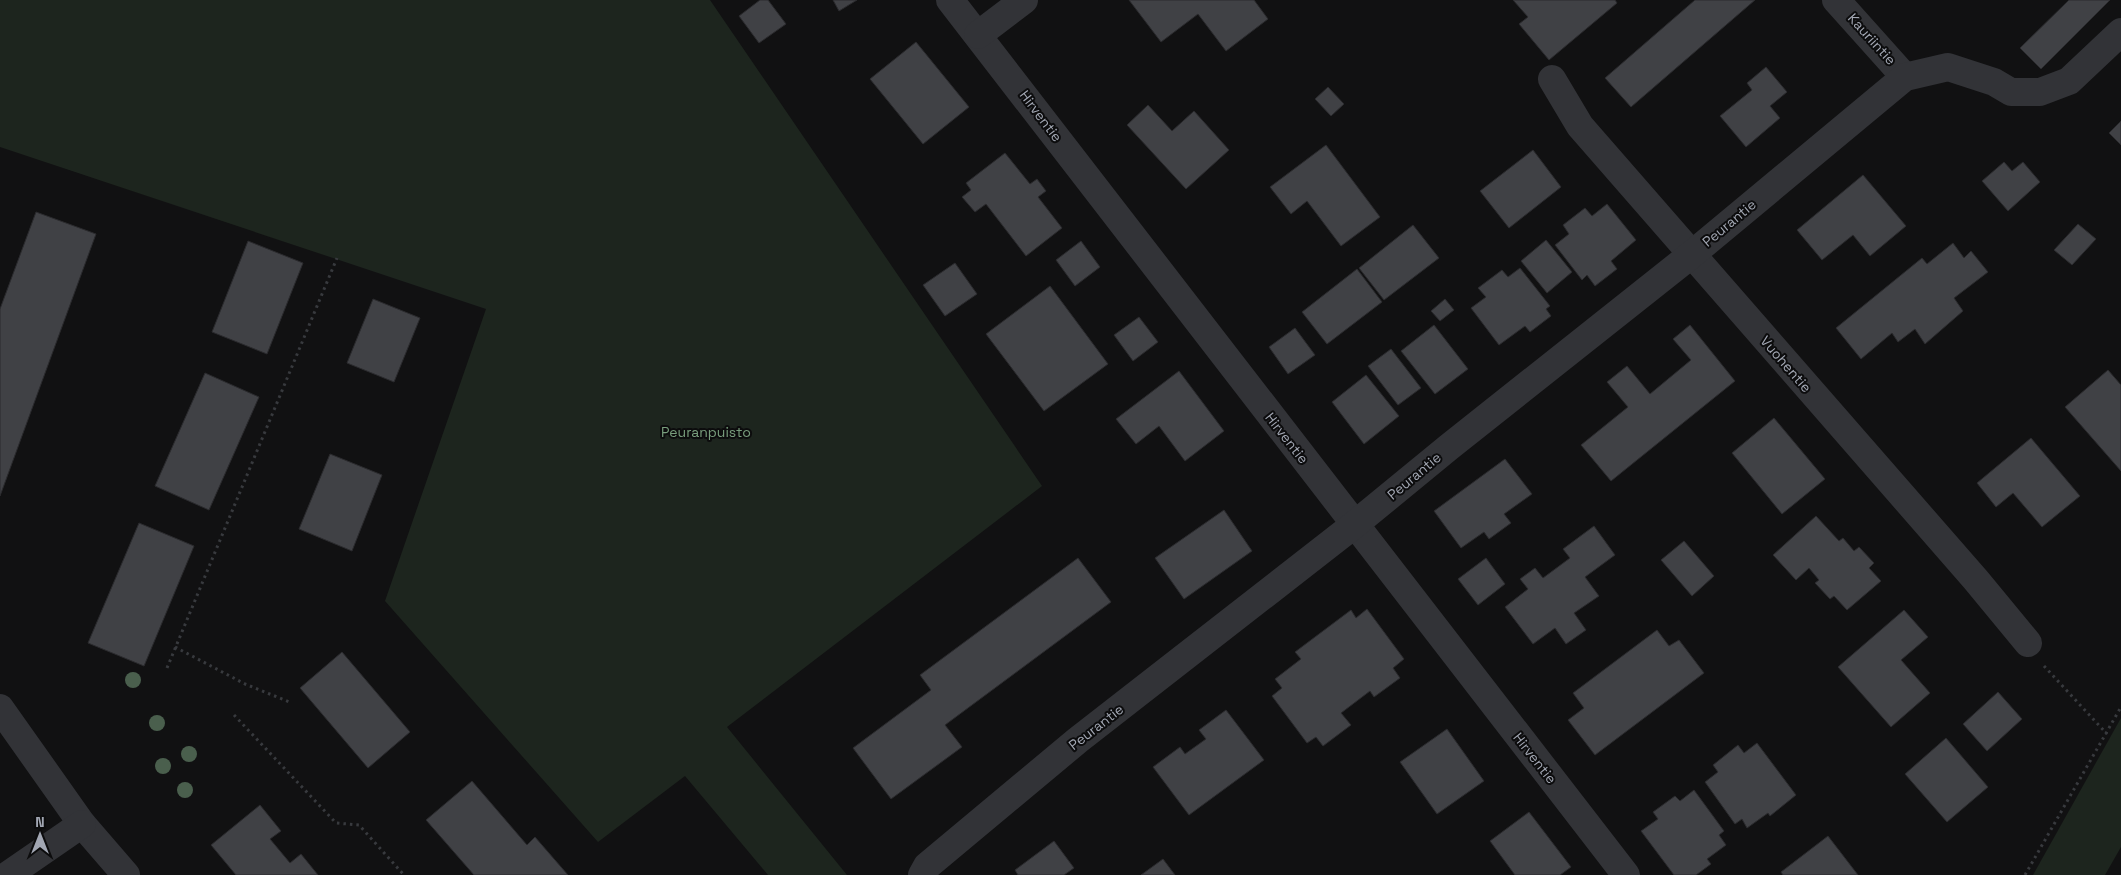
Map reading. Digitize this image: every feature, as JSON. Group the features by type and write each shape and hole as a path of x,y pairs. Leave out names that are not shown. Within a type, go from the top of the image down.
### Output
{"street":[{"name":"Hirventie","path":"950,0 1626,875"},
{"path":"978,35 1024,0"},
{"name":"Kauriintie","path":"1836,0 1905,77 1948,67 1994,82 2011,92 2040,92 2069,81 2121,32"},
{"name":"Peurantie","path":"922,875 927,866 1078,740 1354,525 1691,254 1905,77"},
{"name":"Vuohentie","path":"1552,79 1580,126 1976,580 2028,643"},
{"path":"0,708 82,824 126,875"},
{"path":"8,875 82,824"}],"path":[{"path":"167,668 337,258"},
{"path":"2028,643 2044,666 2107,734"},
{"path":"175,647 244,684 292,703"},
{"path":"2025,875 2121,707"},
{"path":"234,715 336,823 360,825 404,875"}],"green space":[{"name":"Peuranpuisto","path":"0,0 710,0 1042,486 727,727 847,875 768,875 685,776 598,842 385,601 486,309 0,147"},
{"path":"2121,718 2121,847 2105,875 2033,875"}],"building":[{"path":"760,0 768,0 786,24 759,43 739,16"},
{"path":"833,0 857,0 839,11"},
{"path":"1129,0 1254,0 1268,19 1226,51 1198,14 1161,42"},
{"path":"1513,0 1615,0 1617,3 1549,60 1519,24 1528,17"},
{"path":"1695,0 1755,0 1631,107 1605,78"},
{"path":"2069,0 2110,0 2041,69 2020,48"},
{"path":"916,42 969,107 923,144 870,79"},
{"path":"1766,67 1787,92 1770,106 1780,118 1746,147 1720,116 1752,90 1747,83"},
{"path":"1328,87 1344,104 1331,116 1315,99"},
{"path":"1148,105 1172,131 1194,111 1229,150 1186,189 1127,125"},
{"path":"2121,121 2121,145 2109,133"},
{"path":"1326,145 1380,217 1341,246 1307,201 1291,214 1270,187"},
{"path":"1533,150 1561,187 1509,228 1480,191"},
{"path":"1005,153 1030,184 1037,179 1046,191 1038,197 1062,228 1026,256 986,204 975,212 962,197 971,190 966,183"},
{"path":"2004,162 2012,171 2023,162 2040,182 2008,211 1982,181"},
{"path":"1863,175 1906,226 1870,256 1853,235 1822,260 1797,230"},
{"path":"1607,204 1636,240 1611,261 1617,269 1595,286 1587,275 1582,280 1555,245 1569,234 1563,225 1585,208 1592,216"},
{"path":"36,212 96,234 0,496 0,309"},
{"path":"2078,224 2096,239 2072,265 2054,250"},
{"path":"1413,225 1439,258 1384,300 1359,268"},
{"path":"1546,240 1572,272 1547,293 1521,261"},
{"path":"248,241 303,263 267,354 212,332"},
{"path":"1081,241 1100,267 1075,286 1056,260"},
{"path":"1953,243 1964,258 1971,251 1988,272 1954,298 1963,311 1925,344 1915,329 1898,342 1892,333 1861,359 1836,328 1922,258 1927,264"},
{"path":"955,263 977,294 945,316 923,285"},
{"path":"1520,268 1550,306 1546,309 1551,316 1530,332 1525,326 1499,345 1471,308 1486,297 1478,288 1502,270 1508,277"},
{"path":"1357,269 1382,302 1327,344 1302,312"},
{"path":"1050,286 1108,364 1044,411 986,334"},
{"path":"373,299 420,318 394,382 347,363"},
{"path":"1445,299 1454,310 1440,321 1431,311"},
{"path":"1139,317 1158,342 1133,361 1114,335"},
{"path":"1434,325 1468,369 1435,394 1401,351"},
{"path":"1690,325 1735,381 1611,481 1581,445 1628,407 1607,382 1627,366 1650,394 1691,360 1673,339"},
{"path":"1295,328 1315,355 1288,374 1269,347"},
{"path":"1391,349 1421,388 1398,405 1368,366"},
{"path":"2108,370 2121,385 2121,471 2065,407"},
{"path":"1179,371 1224,431 1185,461 1159,426 1136,444 1116,419"},
{"path":"205,373 259,397 209,510 155,486"},
{"path":"1366,375 1399,416 1364,444 1332,402"},
{"path":"1774,418 1825,479 1782,514 1732,453"},
{"path":"2031,438 2080,496 2042,527 2013,493 1996,507 1977,483"},
{"path":"330,454 382,475 352,551 299,529"},
{"path":"1505,459 1532,494 1504,514 1511,523 1489,539 1484,532 1461,548 1434,511"},
{"path":"1224,510 1252,551 1184,599 1155,558"},
{"path":"1816,516 1839,541 1843,538 1854,551 1859,547 1874,563 1869,568 1881,581 1847,610 1834,596 1830,599 1815,583 1819,580 1809,568 1796,580 1773,555"},
{"path":"139,523 194,546 144,666 88,643"},
{"path":"1594,526 1615,555 1585,577 1599,596 1574,613 1586,630 1566,644 1555,628 1533,644 1505,607 1528,589 1520,579 1535,568 1543,578 1570,558 1563,549"},
{"path":"1684,541 1714,576 1692,596 1661,560"},
{"path":"1078,558 1111,602 945,725 962,747 891,799 853,748 931,690 920,675"},
{"path":"1486,558 1505,584 1478,605 1458,579"},
{"path":"1367,609 1404,659 1393,668 1400,678 1374,697 1370,691 1341,713 1351,725 1323,746 1316,737 1307,743 1272,696 1282,688 1275,679 1301,659 1295,652 1351,610 1356,618"},
{"path":"1904,610 1928,637 1901,660 1930,693 1891,727 1838,667"},
{"path":"1657,630 1669,646 1679,640 1704,673 1595,755 1568,720 1584,708 1573,693"},
{"path":"342,652 410,732 368,768 300,688"},
{"path":"1998,692 2022,719 1987,751 1963,724"},
{"path":"1226,710 1264,760 1189,815 1153,767 1180,747 1185,754 1206,739 1199,730"},
{"path":"1447,729 1484,781 1437,814 1400,762"},
{"path":"1946,738 1988,787 1947,822 1905,774"},
{"path":"1757,743 1796,795 1770,816 1768,813 1747,828 1742,819 1735,824 1705,782 1718,772 1713,765 1738,745 1744,753"},
{"path":"472,781 527,845 535,837 568,875 474,875 426,820"},
{"path":"1694,790 1724,831 1719,835 1726,845 1707,859 1711,864 1696,875 1674,875 1641,831 1658,819 1653,812 1675,796 1680,801"},
{"path":"260,805 281,831 270,839 290,863 301,854 318,875 236,875 211,845"},
{"path":"1529,812 1571,867 1560,875 1515,875 1490,841"},
{"path":"1828,836 1858,875 1783,875 1781,872"},
{"path":"1054,841 1074,868 1064,875 1018,875 1015,870"},
{"path":"1163,859 1175,875 1141,875"}]}
